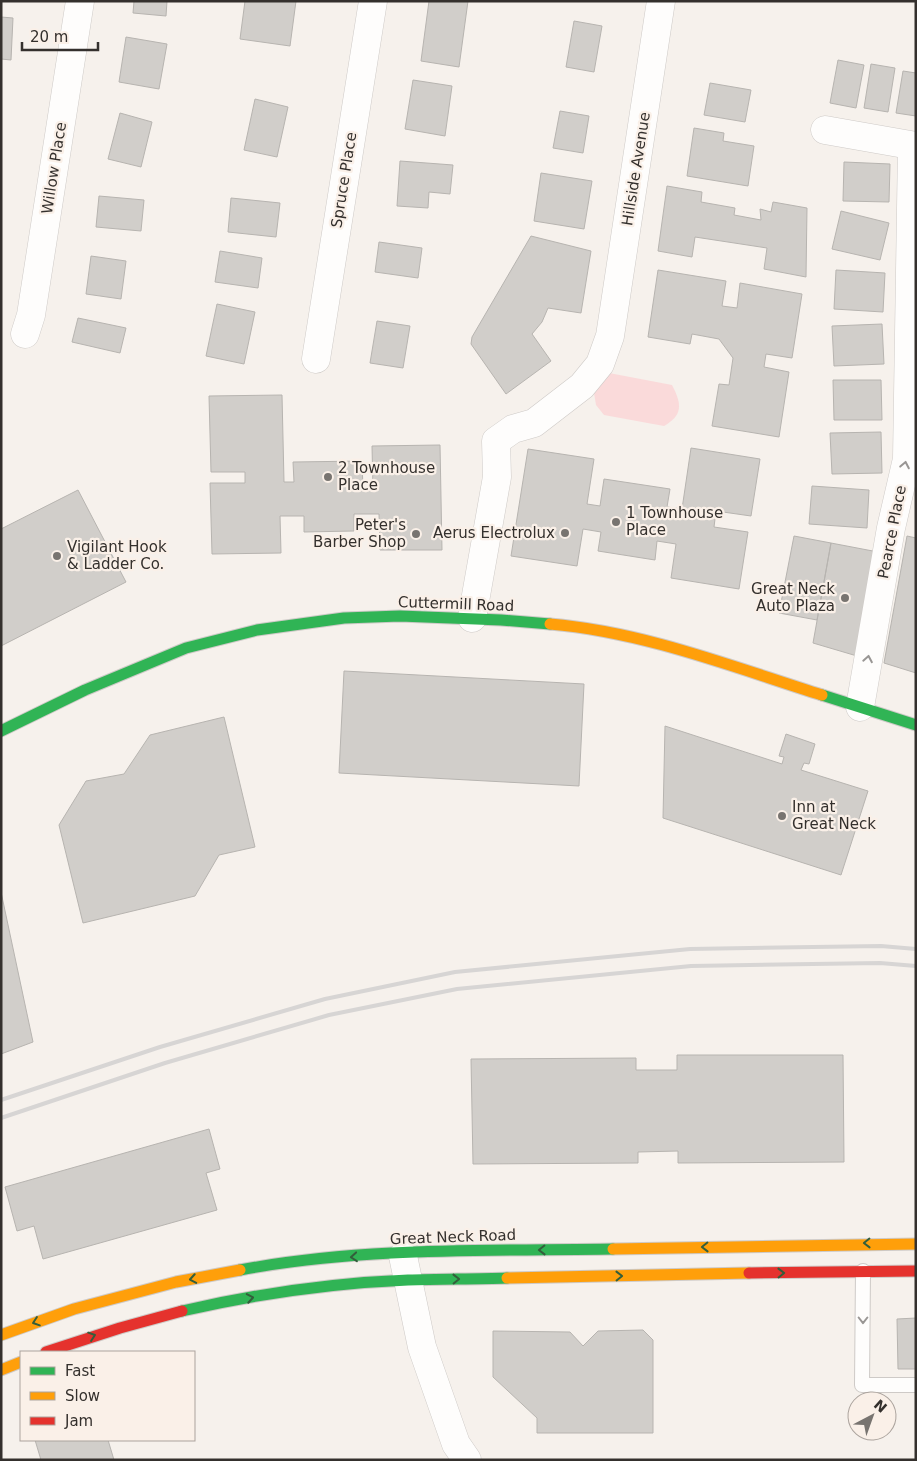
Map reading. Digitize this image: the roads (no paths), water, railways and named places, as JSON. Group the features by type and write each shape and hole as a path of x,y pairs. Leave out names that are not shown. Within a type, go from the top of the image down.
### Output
{"main road":[{"name":"Cuttermill Road","path":"1,731 85,690 186,648 256,630 344,618 400,616 472,618 570,626 628,636 916,725"},
{"name":"Great Neck Road","path":"1,1335 74,1309 176,1282 278,1263 402,1252 916,1244"},
{"path":"49,1351 99,1333 196,1308 303,1289 407,1280 863,1271 916,1272"},
{"path":"1,1370 20,1362"}],"street":[{"name":"Willow Place","path":"25,334 31,315 80,1"},
{"name":"Spruce Place","path":"316,358 372,1"},
{"name":"Hillside Avenue","path":"472,618 497,477 496,441 513,429 534,423 582,386 600,364 610,336 661,1"},
{"path":"825,130 914,146"},
{"name":"Pearce Place","path":"860,707 891,528 907,459 914,146"},
{"path":"402,1252 422,1347 453,1436 467,1460"}],"lane":[{"path":"863,1271 862,1385 916,1385"}],"railway":[{"path":"1,1100 160,1047 325,999 455,972 690,949 881,946 916,949"},
{"path":"1,1118 165,1063 329,1015 457,989 691,966 880,963 916,966"}],"place":[{"name":"2 Townhouse Place","path":"328,477"},
{"name":"1 Townhouse Place","path":"616,522"},
{"name":"Aerus Electrolux","path":"565,533"},
{"name":"Peter's Barber Shop","path":"416,534"},
{"name":"Vigilant Hook & Ladder Co.","path":"57,556"},
{"name":"Great Neck Auto Plaza","path":"845,598"},
{"name":"Inn at Great Neck","path":"782,816"}]}
